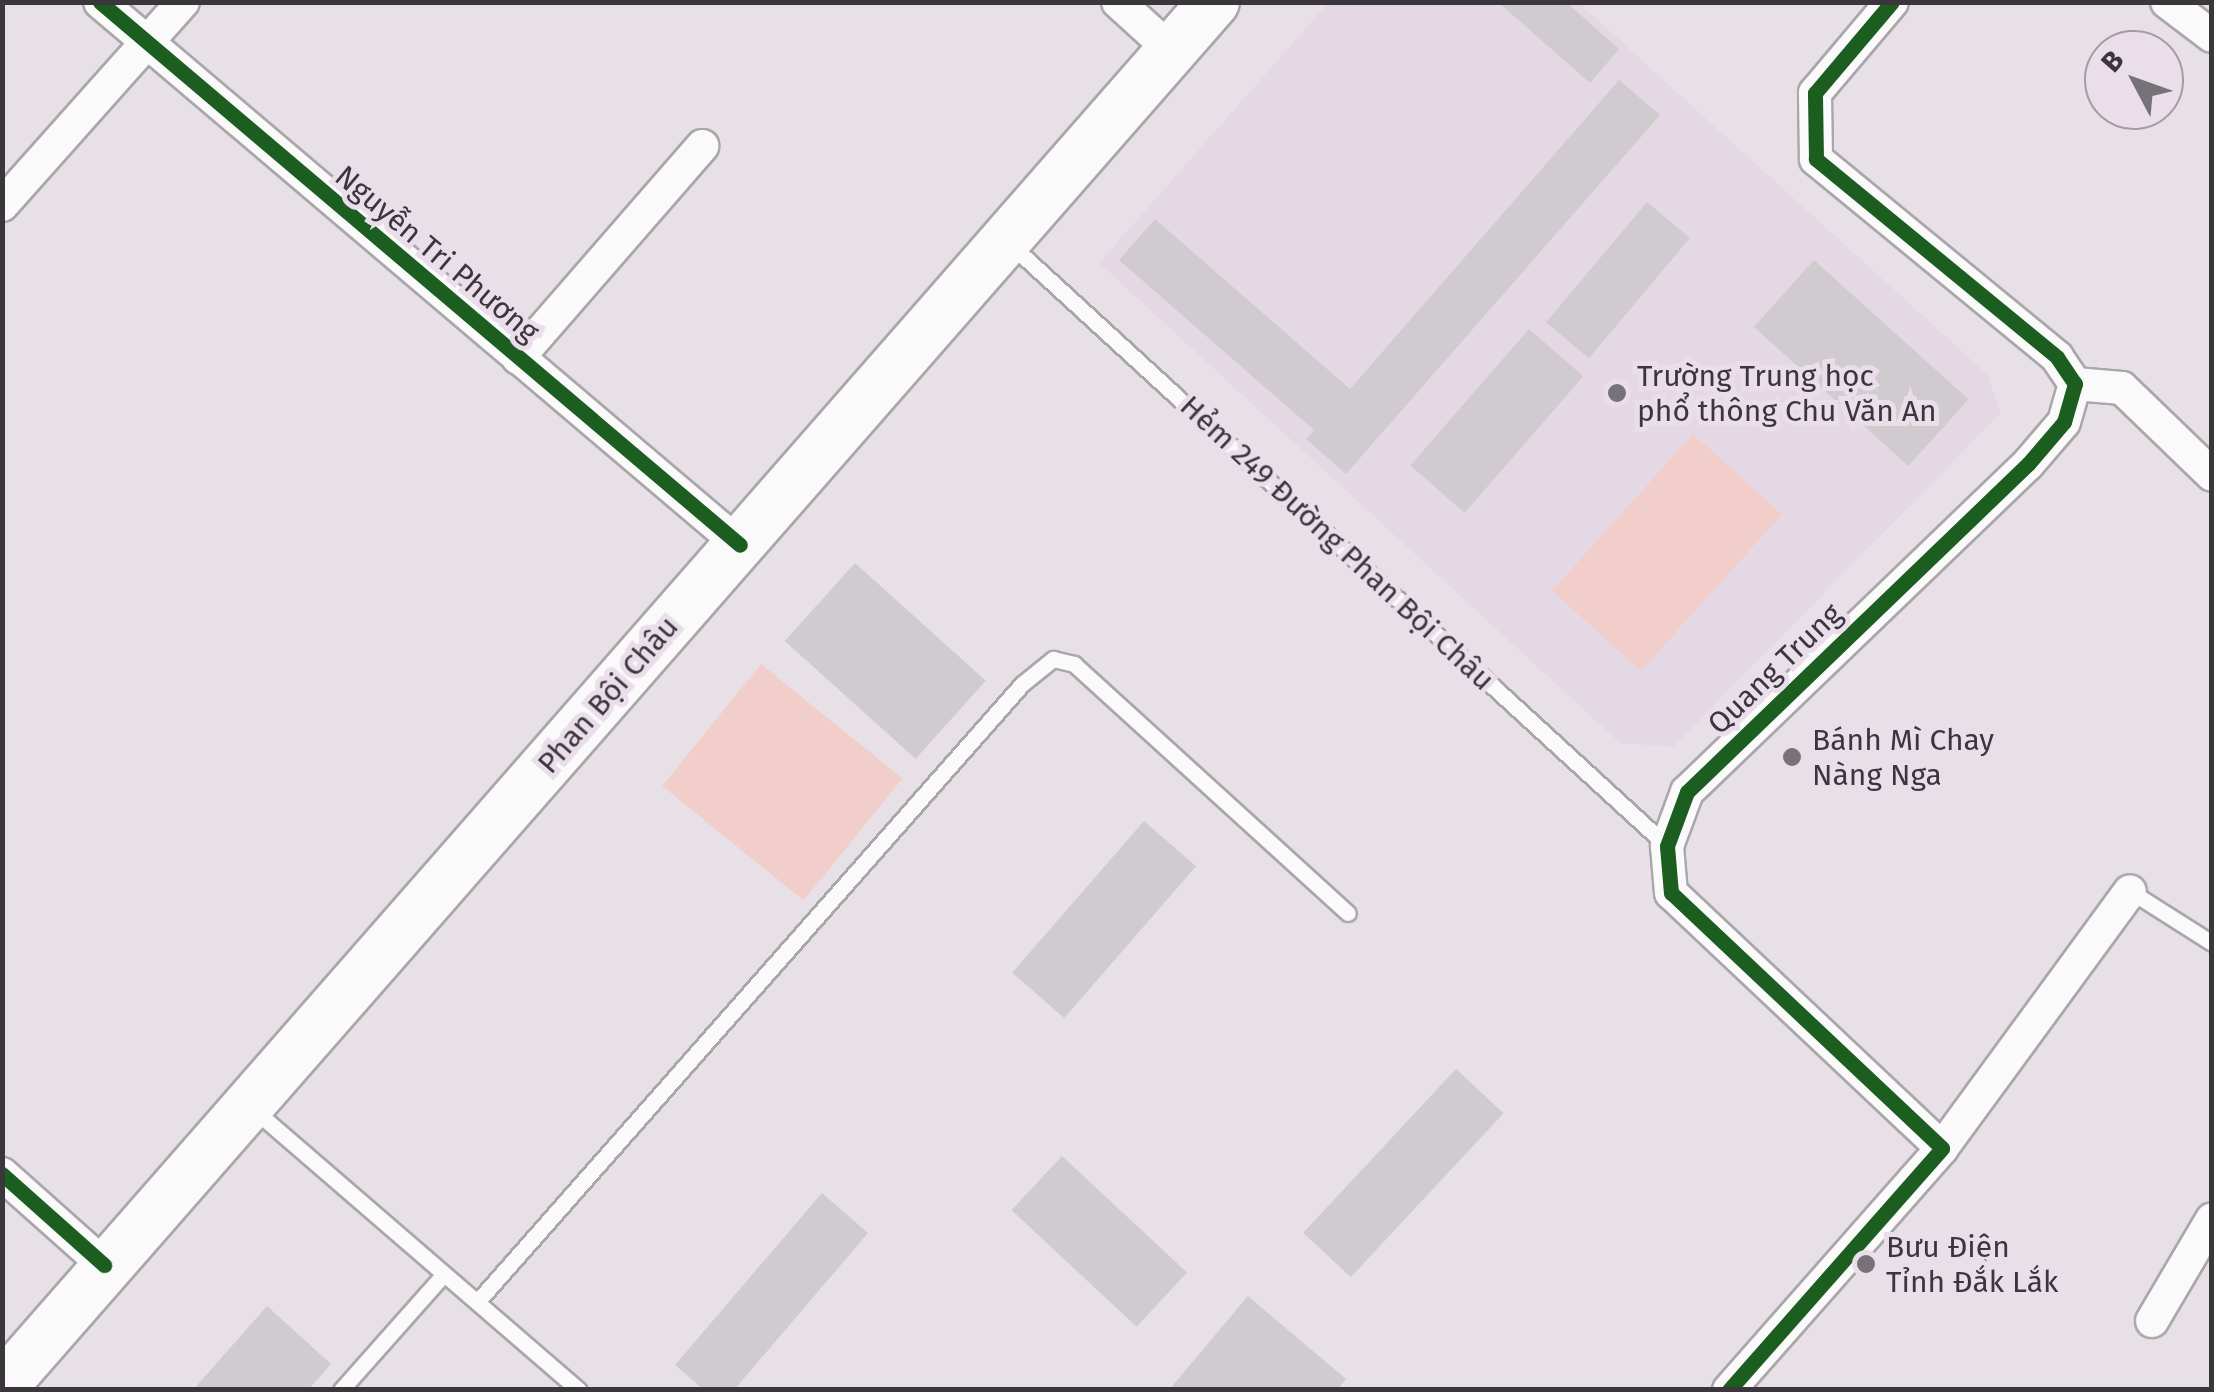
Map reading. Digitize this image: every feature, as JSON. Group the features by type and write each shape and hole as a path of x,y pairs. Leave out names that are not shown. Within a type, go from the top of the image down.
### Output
{"main road":[{"name":"Phan Bội Châu","path":"2,1387 1214,2"}],"street":[{"name":"Nguyễn Tri Phương","path":"100,2 740,545"},
{"path":"2,205 183,2"},
{"path":"1118,2 1172,51"},
{"path":"1892,2 1815,93 1816,160 2057,357 2075,384 2122,388 2212,476"},
{"path":"2167,2 2212,36"},
{"path":"518,358 702,146"},
{"name":"Quang Trung","path":"1942,1148 1671,893 1667,846 1686,792 2028,464 2064,422 2075,384"},
{"path":"1729,1390 1942,1148 2130,891"},
{"path":"2,1174 104,1266"},
{"path":"2152,1321 2212,1218"}],"lane":[{"name":"Hẻm 249 Đường Phan Bội Châu","path":"1006,240 1667,846"},
{"path":"477,1302 1022,684 1053,660 1074,664 1348,913"},
{"path":"2130,891 2212,942"},
{"path":"247,1103 579,1390"},
{"path":"341,1390 444,1274"}],"shaded area":[{"name":"Trường Trung học phổ thông Chu Văn An","path":"1328,3 1579,3 1987,374 2001,413 1673,747 1620,743 1099,263"},
{"path":"1693,434 1782,514 1641,671 1552,591"},
{"path":"761,664 902,779 804,901 662,786"}],"building":[{"path":"1498,2 1566,2 1619,49 1590,83"},
{"path":"1619,80 1660,115 1346,474 1306,439 1314,430 1119,260 1155,219 1350,389"},
{"path":"1647,202 1690,238 1589,358 1546,322"},
{"path":"1814,260 1969,399 1908,466 1754,327"},
{"path":"1529,329 1583,376 1465,513 1410,466"},
{"path":"855,563 986,681 916,759 785,641"},
{"path":"1144,821 1196,866 1064,1018 1012,973"},
{"path":"1456,1069 1504,1113 1351,1277 1303,1233"},
{"path":"1062,1156 1187,1273 1137,1327 1012,1210"},
{"path":"822,1193 868,1233 734,1390 704,1390 675,1365"},
{"path":"1248,1296 1346,1379 1337,1390 1169,1390"},
{"path":"267,1306 331,1364 308,1390 193,1390"}],"cycle path":[{"path":"100,2 740,545"},
{"path":"1729,1390 1942,1148 1671,893 1667,846 1687,792 2028,464 2064,422 2075,384 2057,357 1816,159 1815,93 1892,2"},
{"path":"2,1174 104,1265"}],"place":[{"name":"Trường Trung học phổ thông Chu Văn An","path":"1617,393"},
{"name":"Bánh Mì Chay Nàng Nga","path":"1792,757"},
{"name":"Bưu Điện Tỉnh Đắk Lắk","path":"1866,1264"}]}
